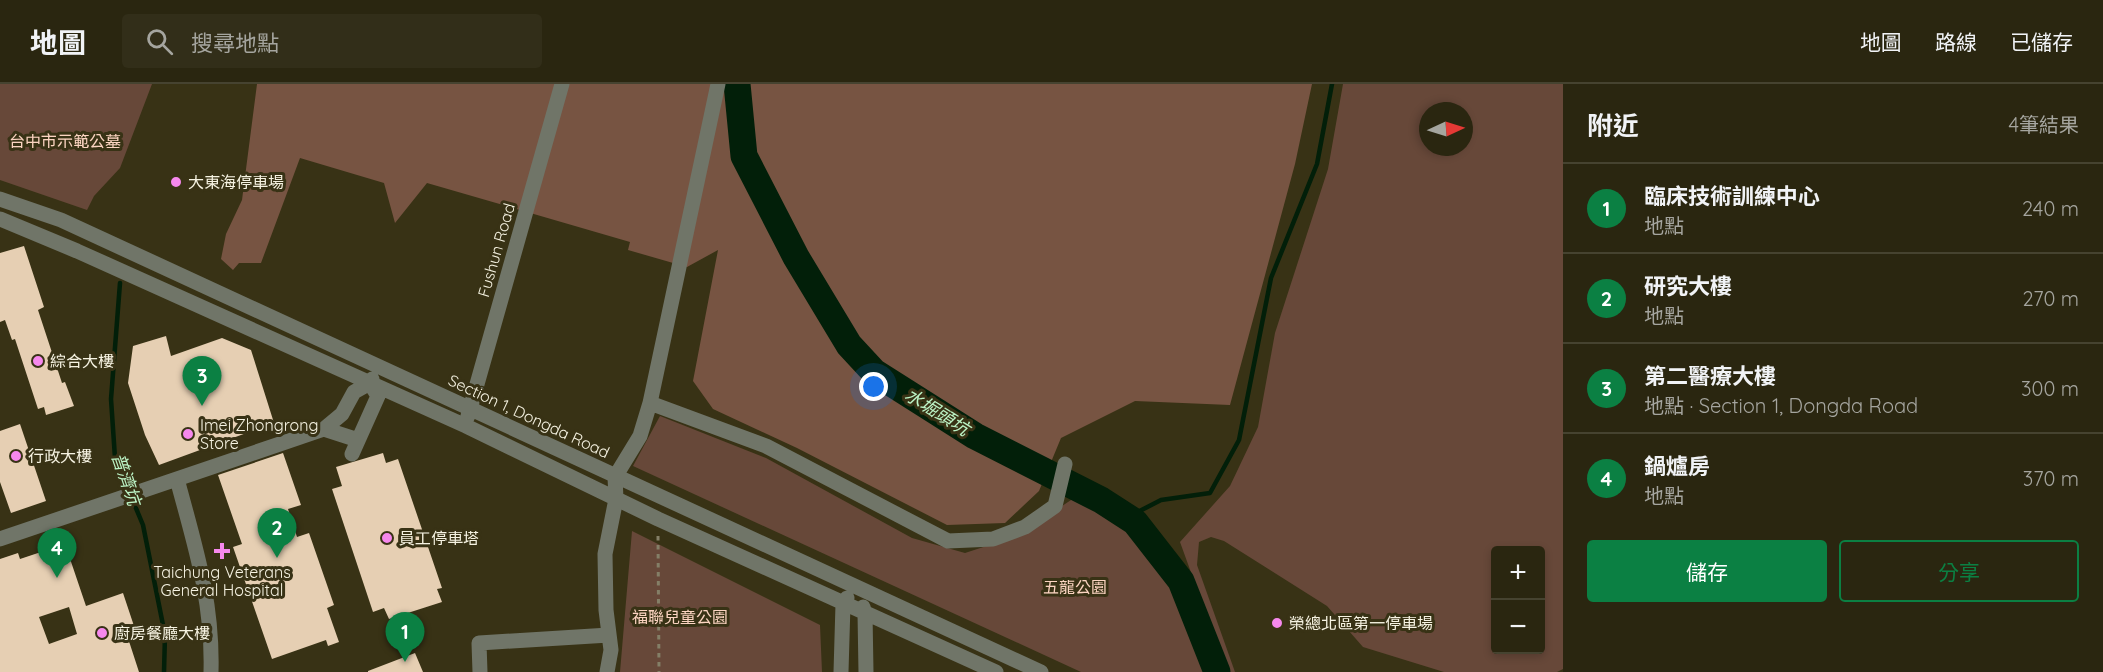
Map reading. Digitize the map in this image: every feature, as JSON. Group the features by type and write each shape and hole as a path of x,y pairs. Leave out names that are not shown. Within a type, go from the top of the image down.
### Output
{"street":[{"name":"Fushun Road","path":"465,426 562,84"},
{"path":"607,672 611,650 606,609 606,554 616,499 615,477 640,436 650,403 718,84"},
{"name":"Section 1, Dongda Road","path":"0,199 61,220 378,367 471,407 615,477 1041,672"},
{"path":"0,219 465,426 658,519 996,672"},
{"path":"0,539 324,429 342,414 354,392 370,383 378,367"},
{"path":"324,429 355,447 378,396 370,383"},
{"path":"650,403 766,446 948,541 993,539 1025,527 1055,506 1065,464"},
{"path":"177,479 206,584 212,637 211,672"},
{"path":"841,672 843,604 853,586"},
{"path":"853,586 865,613 866,672"},
{"path":"480,672 479,643 609,635"}],"path":[{"path":"658,519 659,672"}],"green space":[{"name":"台中市示範公墓","path":"0,84 152,84 120,168 94,196 87,210 0,180"},
{"path":"1343,84 1563,84 1563,669 1557,672 1444,672 1363,647 1327,606 1224,541 1211,537 1199,542 1197,565 1235,672 1227,672 1180,542 1230,486 1258,427 1275,333 1328,169"},
{"name":"五龍公園","path":"660,416 766,458 912,538 965,553 1017,536 1074,498 1097,507 1123,527 1154,567 1172,583 1208,672 1081,672 633,466"},
{"name":"福聯兒童公園","path":"632,531 820,625 822,672 620,672"}],"shaded area":[{"path":"257,84 1312,84 1295,164 1230,405 1135,401 1061,438 1039,491 1005,523 947,525 797,448 713,409 693,381 718,250 687,267 628,250 630,242 427,183 395,223 384,183 300,158 261,263 239,263 233,270 221,259 226,234 242,200"}],"building":[{"path":"24,246 44,307 38,310 62,383 65,382 74,406 46,415 44,407 38,409 15,339 12,340 5,320 0,322 0,253"},
{"path":"166,336 171,356 222,338 251,350 274,423 159,465 145,435 128,383 133,346"},
{"name":"行政大樓","path":"20,424 46,501 11,513 0,482 0,431"},
{"path":"283,453 301,505 288,509 297,537 309,533 334,605 327,608 339,642 328,646 326,640 272,659 233,547 242,544 218,475"},
{"name":"員工停車塔","path":"383,453 386,463 398,459 442,588 437,589 442,602 389,619 384,608 373,612 332,489 342,486 336,467"},
{"path":"65,544 86,606 123,593 135,629 126,632 139,672 0,672 0,559 18,553 20,559","holes":["69,607 77,634 49,644 39,617"]},
{"path":"415,653 423,672 368,672 368,671"}],"waterway":[{"name":"水堀頭坑","path":"737,84 744,156 796,257 849,345 874,372 975,436 1101,500 1135,522 1181,581 1217,672"},
{"path":"1128,517 1161,500 1210,493 1239,440 1271,278 1317,164 1332,84"},
{"name":"普濟坑","path":"120,283 111,399 115,458 143,525 165,635 164,672"}],"place":[{"name":"大東海停車場","path":"176,182"},
{"name":"綜合大樓","path":"38,361"},
{"name":"第二醫療大樓","path":"202,406"},
{"name":"Imei Zhongrong Store","path":"188,434"},
{"name":"行政大樓","path":"16,456"},
{"name":"員工停車塔","path":"387,538"},
{"name":"Taichung Veterans General Hospital","path":"222,551"},
{"name":"研究大樓","path":"277,558"},
{"name":"鍋爐房","path":"57,578"},
{"name":"榮總北區第一停車場","path":"1277,623"},
{"name":"廚房餐廳大樓","path":"102,633"},
{"name":"臨床技術訓練中心","path":"405,662"}]}
